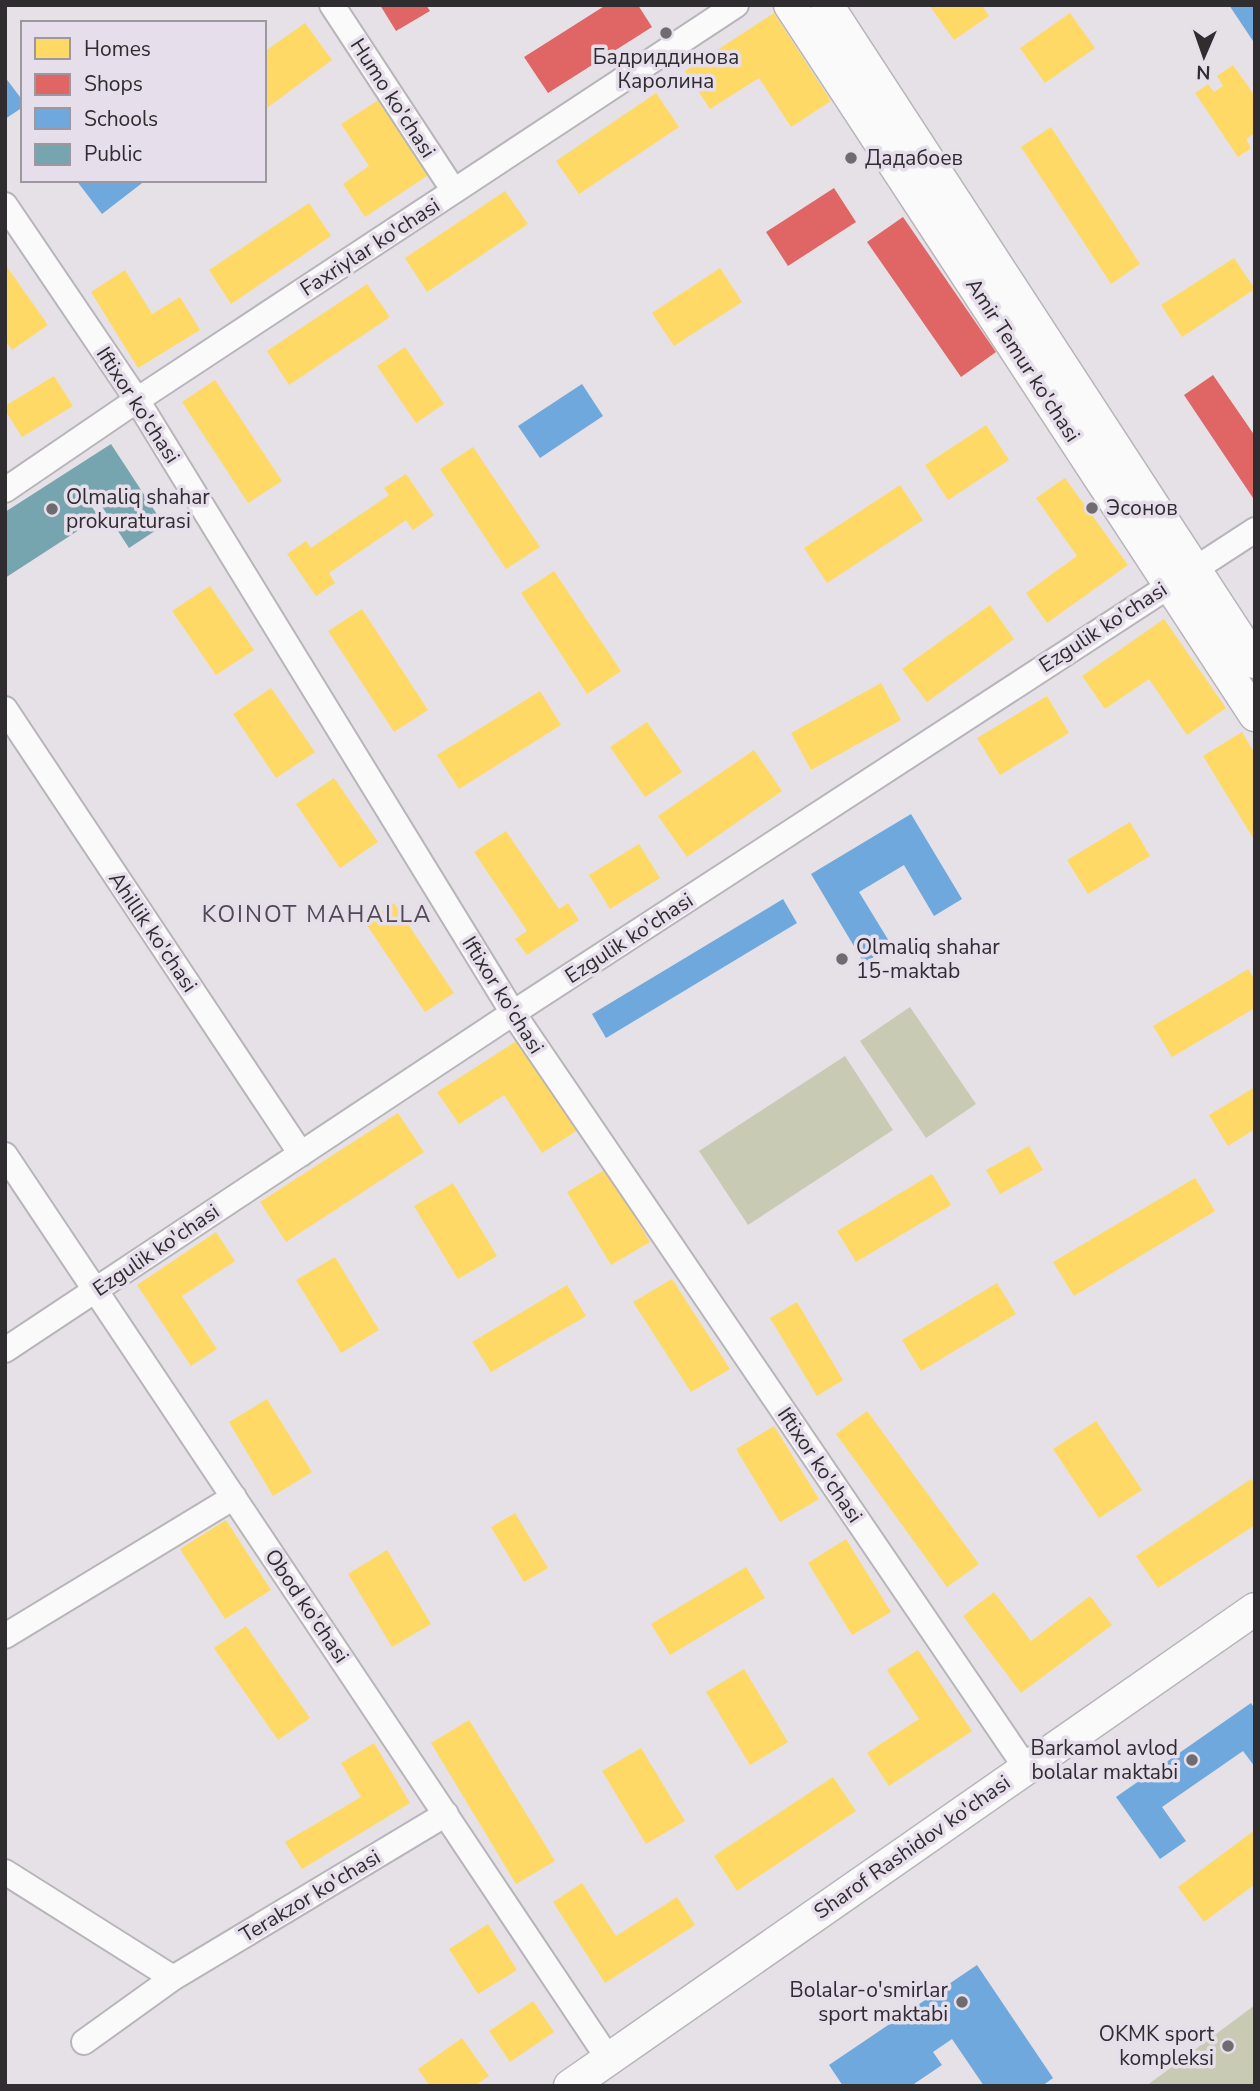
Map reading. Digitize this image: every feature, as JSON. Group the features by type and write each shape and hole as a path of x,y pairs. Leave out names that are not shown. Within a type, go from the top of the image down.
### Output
{"main road":[{"name":"Amir Temur ko'chasi","path":"790,5 1182,576 1255,662"},
{"name":"Amir Temur ko'chasi","path":"828,5 1182,576 1255,715"},
{"name":"Sharof Rashidov ko'chasi","path":"570,2086 1255,1609"}],"street":[{"name":"Humo ko'chasi","path":"332,5 454,191"},
{"name":"Faxriylar ko'chasi","path":"5,490 736,5"},
{"name":"Iftixor ko'chasi","path":"5,205 137,400 513,1013 1026,1768"},
{"name":"Ezgulik ko'chasi","path":"5,1350 513,1013 1255,530"},
{"name":"Ahillik ko'chasi","path":"5,709 302,1154"},
{"name":"Obod ko'chasi","path":"5,1155 608,2058"},
{"path":"5,1636 234,1497"},
{"name":"Terakzor ko'chasi","path":"84,2042 173,1978 446,1814"},
{"path":"5,1872 173,1978"}],"green space":[{"path":"910,1007 976,1104 926,1138 860,1041"},
{"path":"845,1056 893,1130 748,1225 699,1151"},
{"name":"OKMK sport kompleksi","path":"1255,2005 1255,2086 1146,2086"}],"building: Homes":[{"path":"929,5 982,5 989,16 954,40"},
{"path":"774,13 831,101 791,127 759,78 710,109 685,71"},
{"path":"1070,13 1095,48 1045,83 1020,48"},
{"path":"305,23 332,60 266,109 266,51"},
{"path":"1233,65 1255,96 1255,133 1246,139 1251,148 1238,157 1195,93 1208,84 1214,92 1223,86 1217,76"},
{"path":"656,93 679,127 579,194 556,161"},
{"path":"380,99 430,174 365,217 343,184 369,166 341,124"},
{"path":"1051,127 1140,264 1111,284 1021,147"},
{"path":"505,191 528,224 427,292 405,258"},
{"path":"309,203 331,236 231,304 209,270"},
{"path":"1234,258 1255,289 1182,337 1161,305"},
{"path":"5,264 48,325 12,350 5,340"},
{"path":"720,268 742,302 674,346 652,313"},
{"path":"125,270 152,314 180,297 200,330 138,368 91,292"},
{"path":"367,284 390,317 289,385 267,351"},
{"path":"405,347 444,404 416,423 377,366"},
{"path":"54,376 73,406 22,437 5,406"},
{"path":"215,380 282,481 248,503 182,402"},
{"path":"986,425 1009,460 948,500 925,465"},
{"path":"473,447 540,547 506,569 440,469"},
{"path":"406,474 434,515 413,530 406,520 329,573 335,583 316,596 287,554 306,541 311,548 389,495 384,488"},
{"path":"1065,478 1128,565 1047,623 1026,593 1077,556 1036,498"},
{"path":"900,485 923,520 827,583 804,548"},
{"path":"554,571 621,671 587,694 521,593"},
{"path":"210,586 254,650 216,675 172,611"},
{"path":"990,605 1014,639 927,702 902,669"},
{"path":"362,609 428,710 394,732 328,631"},
{"path":"1164,619 1226,708 1187,735 1149,679 1105,709 1082,676"},
{"path":"881,683 901,720 811,770 791,733"},
{"path":"271,688 315,752 276,778 233,714"},
{"path":"540,691 561,725 459,789 437,755"},
{"path":"1047,696 1069,733 1000,775 977,738"},
{"path":"647,722 682,772 645,797 610,747"},
{"path":"1242,732 1255,754 1255,841 1203,756"},
{"path":"754,750 782,791 687,857 658,816"},
{"path":"334,778 378,842 340,868 296,804"},
{"path":"1130,822 1150,856 1088,894 1067,860"},
{"path":"506,831 559,909 568,903 579,920 527,955 515,939 527,931 474,852"},
{"path":"639,844 660,878 610,909 589,875"},
{"path":"394,903 454,993 425,1012 365,922"},
{"path":"1248,969 1255,980 1255,1008 1172,1057 1153,1026"},
{"path":"518,1040 578,1130 542,1153 504,1095 459,1124 437,1092"},
{"path":"1255,1087 1255,1129 1228,1146 1209,1115"},
{"path":"398,1113 424,1152 286,1242 260,1202"},
{"path":"1029,1146 1043,1170 1000,1194 986,1170"},
{"path":"606,1169 650,1242 611,1265 567,1192"},
{"path":"932,1174 951,1205 856,1262 837,1231"},
{"path":"1195,1178 1215,1211 1074,1296 1053,1262"},
{"path":"453,1183 497,1256 458,1279 414,1206"},
{"path":"216,1232 235,1261 182,1296 217,1349 191,1366 137,1285"},
{"path":"335,1257 379,1330 341,1353 296,1280"},
{"path":"672,1279 730,1369 691,1392 633,1302"},
{"path":"997,1283 1016,1314 921,1371 902,1340"},
{"path":"567,1285 586,1316 491,1372 472,1342"},
{"path":"797,1302 843,1380 817,1396 770,1318"},
{"path":"267,1399 312,1472 273,1496 229,1422"},
{"path":"867,1411 979,1564 947,1587 836,1434"},
{"path":"1096,1421 1142,1490 1099,1518 1053,1449"},
{"path":"774,1426 819,1499 780,1522 736,1449"},
{"path":"1251,1479 1255,1485 1255,1525 1158,1588 1136,1556"},
{"path":"515,1513 548,1568 524,1582 491,1527"},
{"path":"226,1520 271,1590 225,1619 180,1549"},
{"path":"846,1539 891,1612 852,1635 808,1563"},
{"path":"387,1550 431,1624 392,1647 348,1574"},
{"path":"746,1567 765,1598 670,1655 651,1624"},
{"path":"994,1592 1031,1641 1090,1596 1112,1625 1021,1693 963,1616"},
{"path":"246,1626 310,1718 278,1740 214,1648"},
{"path":"918,1650 972,1731 889,1786 867,1753 919,1719 887,1670"},
{"path":"744,1669 788,1742 750,1765 706,1692"},
{"path":"469,1720 555,1861 516,1884 431,1743"},
{"path":"374,1743 410,1803 302,1869 285,1842 361,1797 341,1763"},
{"path":"641,1748 685,1821 646,1844 602,1771"},
{"path":"833,1777 856,1811 737,1891 714,1856"},
{"path":"1255,1830 1255,1884 1204,1922 1178,1887"},
{"path":"582,1883 616,1936 677,1897 695,1925 605,1983 553,1902"},
{"path":"488,1924 517,1970 478,1994 449,1949"},
{"path":"533,2001 554,2032 510,2062 489,2031"},
{"path":"462,2038 489,2076 474,2086 430,2086 418,2069"}],"building: Shops":[{"path":"380,5 426,5 430,11 396,31"},
{"path":"606,5 638,5 652,27 548,93 524,57"},
{"path":"834,188 856,222 788,266 766,232"},
{"path":"903,217 996,352 961,377 867,242"},
{"path":"1213,375 1255,436 1253,498 1184,395"}],"building: Schools":[{"path":"1229,5 1255,5 1255,44"},
{"path":"5,77 21,98 21,108 5,119"},
{"path":"78,182 143,182 102,214"},
{"path":"582,384 603,416 540,458 518,426"},
{"path":"911,814 962,899 934,916 904,865 859,892 892,946 864,963 811,874"},
{"path":"783,899 797,923 606,1038 592,1014"},
{"path":"1251,1703 1255,1709 1255,1767 1243,1751 1162,1807 1186,1841 1160,1859 1116,1797"},
{"name":"Bolalar-o'smirlar sport maktabi","path":"977,1965 1053,2078 1042,2086 984,2086 952,2039 933,2052 942,2065 911,2086 843,2086 829,2065"}],"building: Public":[{"name":"Olmaliq shahar prokuraturasi","path":"111,444 164,525 129,548 99,502 92,507 99,517 5,578 5,512"}],"place":[{"name":"Бадриддинова Каролина","path":"666,33"},
{"name":"Дадабоев","path":"851,158"},
{"name":"Эсонов","path":"1092,508"},
{"name":"Olmaliq shahar prokuraturasi","path":"52,509"},
{"name":"Olmaliq shahar 15-maktab","path":"842,959"},
{"name":"Barkamol avlod bolalar maktabi","path":"1192,1760"},
{"name":"Bolalar-o'smirlar sport maktabi","path":"962,2002"},
{"name":"OKMK sport kompleksi","path":"1228,2046"}],"district":[{"name":"KOINOT MAHALLA","path":"317,914"}]}
